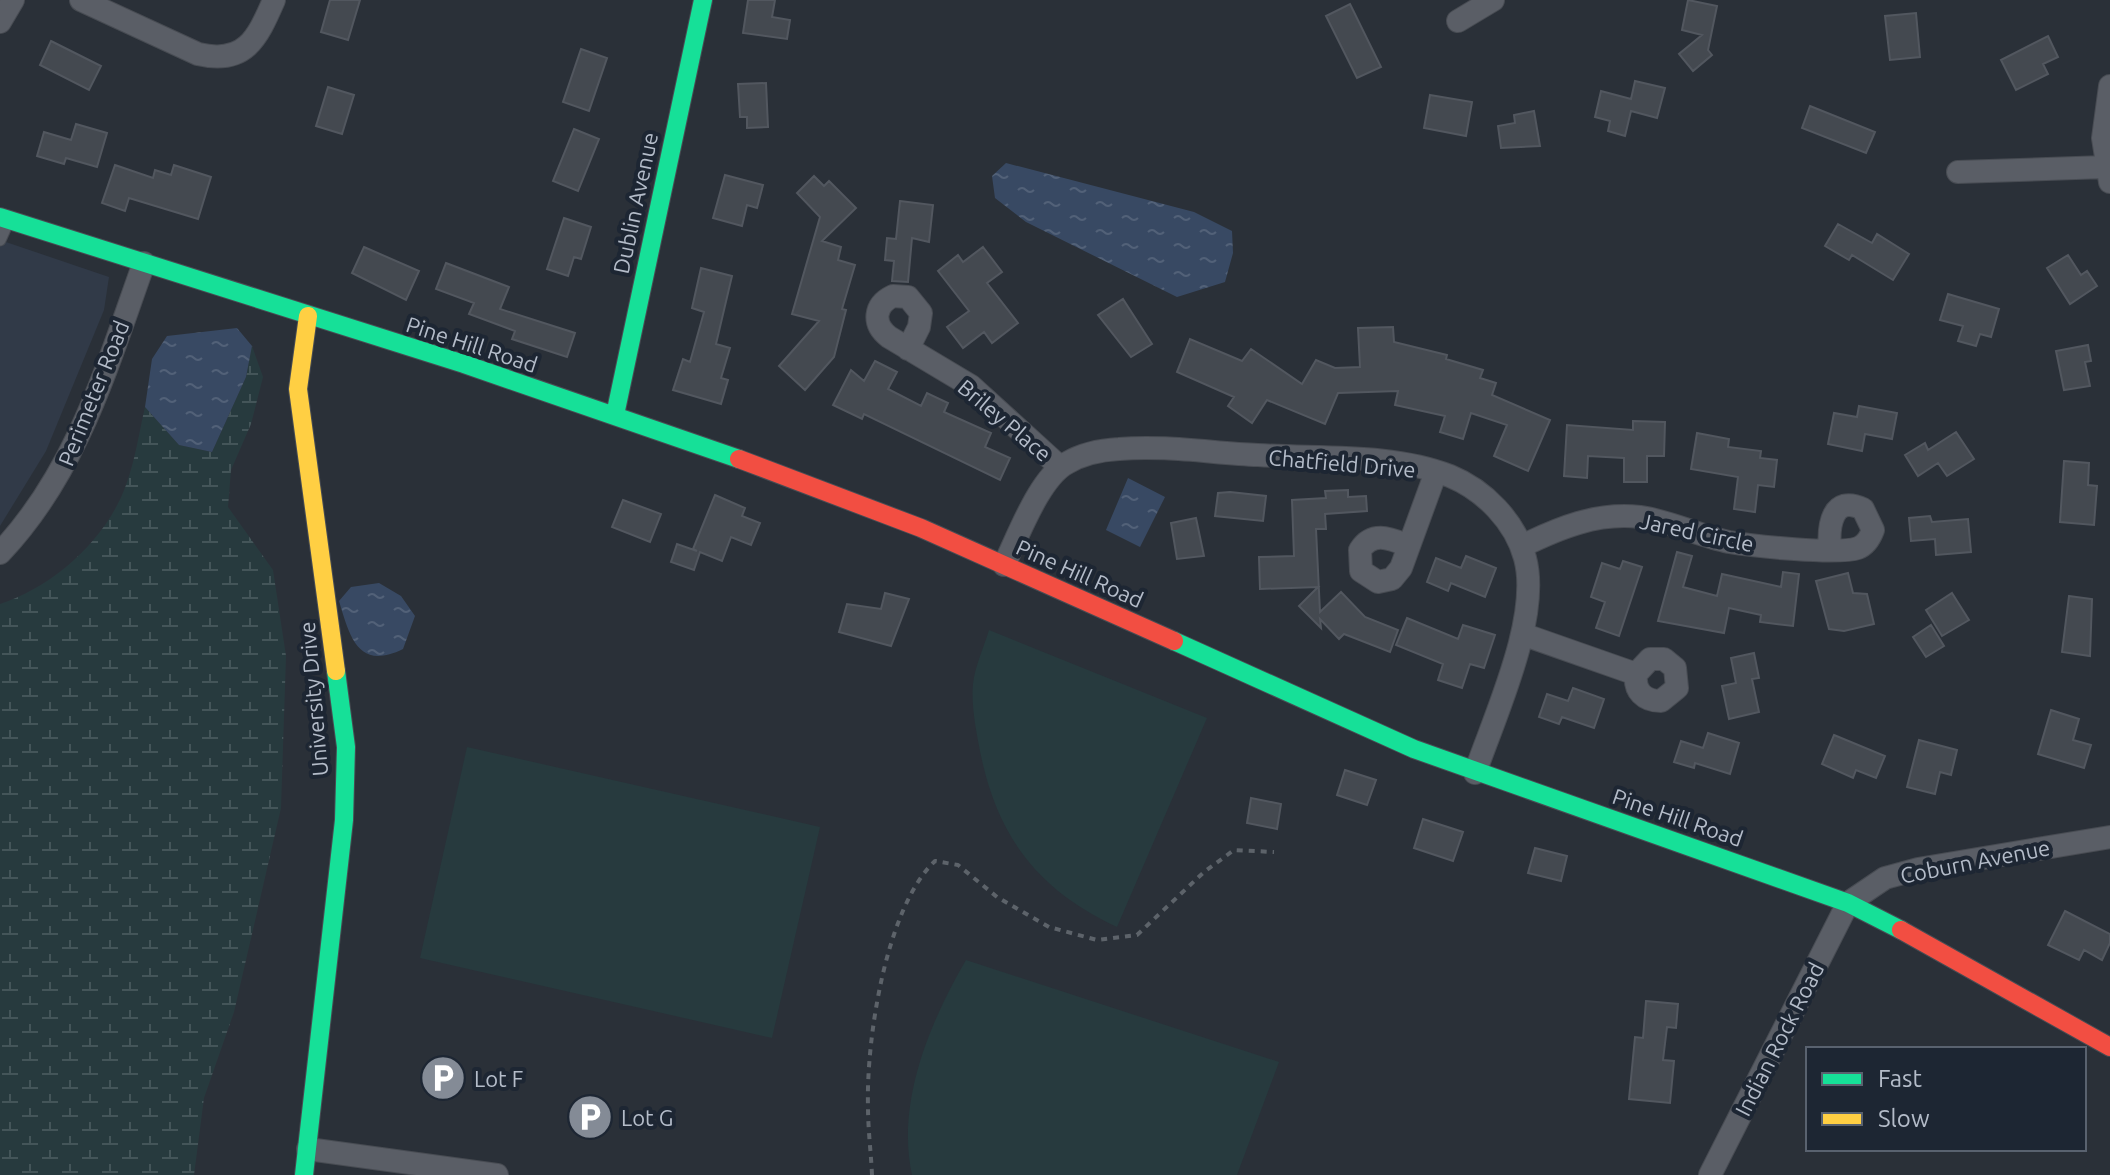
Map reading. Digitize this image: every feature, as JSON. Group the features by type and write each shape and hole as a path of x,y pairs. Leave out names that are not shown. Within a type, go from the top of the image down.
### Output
{"street":[{"path":"0,22 13,0"},
{"path":"81,0 198,54 217,58 233,55 255,38 274,0"},
{"name":"Dublin Avenue","path":"615,415 703,0"},
{"path":"1458,21 1493,0"},
{"path":"1958,172 2108,174 2103,138 2110,86"},
{"name":"Pine Hill Road","path":"5,218 615,415 842,496 1004,565 1374,732 1475,773 1848,903 1912,935 2110,1047"},
{"name":"Perimeter Road","path":"0,553 28,523 66,463 85,423 144,263"},
{"name":"University Drive","path":"304,1175 344,820 346,747 298,389 308,316"},
{"name":"Briley Place","path":"908,349 971,386 1060,467"},
{"name":"Chatfield Drive","path":"1060,467 1099,451 1146,449 1389,463 1436,472 1462,483 1487,499 1515,532 1522,546 1529,593 1522,634 1475,773"},
{"path":"1004,565 1041,492 1060,467"},
{"path":"1409,546 1436,472"},
{"name":"Jared Circle","path":"1522,546 1567,526 1614,517 1640,517 1730,542 1830,549"},
{"path":"1522,634 1636,674"},
{"name":"Coburn Avenue","path":"1848,903 1885,878 1918,869 2110,837"},
{"name":"Indian Rock Road","path":"1710,1175 1848,903"},
{"path":"308,1149 497,1175"}],"lane":[{"path":"0,240 5,218"}],"path":[{"path":"872,1175 867,1105 877,1004 898,927 920,875 935,861 958,865 997,897 1049,927 1097,940 1137,935 1204,872 1234,850 1274,852"}],"shaded area":[{"path":"0,240 109,277 104,310 46,451 0,526"}],"green space":[{"path":"252,346 263,377 251,424 231,470 228,507 273,570 286,656 281,808 234,1012 204,1098 194,1175 0,1175 0,604 39,586 58,573 92,542 106,524 129,476 145,407 179,445 212,452 246,377"},
{"path":"989,630 1207,718 1117,927 1089,912 1043,878 1010,835 997,810 980,751 973,700 976,670"},
{"path":"467,747 820,827 772,1038 420,958"},
{"path":"966,960 1279,1062 1237,1175 912,1175 908,1147 909,1119 920,1063 940,1009"}],"water":[{"path":"1006,163 1194,212 1232,231 1233,253 1225,282 1177,297 1026,222 995,198 992,176"},
{"path":"237,328 252,346 246,377 212,452 179,445 145,407 152,359 167,336"},
{"path":"1128,478 1165,497 1140,547 1106,530"},
{"path":"379,583 401,596 415,616 403,649 376,656 358,647 347,627 339,601 351,587"}],"building":[{"path":"330,0 360,0 348,40 321,32"},
{"path":"748,0 775,0 772,17 790,20 787,39 743,33"},
{"path":"1688,0 1717,6 1708,50 1712,55 1693,71 1679,54 1702,35 1682,30"},
{"path":"1350,4 1381,67 1357,78 1326,16"},
{"path":"1916,13 1920,57 1890,60 1885,16"},
{"path":"2048,36 2058,57 2043,64 2048,74 2016,90 2001,60"},
{"path":"51,41 101,66 89,90 40,65"},
{"path":"581,49 607,58 589,111 563,102"},
{"path":"1635,81 1665,88 1657,118 1631,111 1625,136 1608,131 1610,121 1595,117 1601,91 1631,99"},
{"path":"766,83 768,127 747,128 747,117 740,117 738,84"},
{"path":"328,87 354,95 342,134 316,126"},
{"path":"1430,95 1472,102 1466,136 1424,128"},
{"path":"1810,106 1875,132 1866,153 1802,128"},
{"path":"1534,111 1540,146 1501,148 1498,126 1515,123 1514,115"},
{"path":"76,124 107,133 97,167 66,158 64,164 37,156 44,132 71,140"},
{"path":"574,129 599,139 578,191 553,181"},
{"path":"115,165 153,178 155,170 171,175 174,165 211,177 198,219 129,198 125,211 102,203"},
{"path":"725,175 763,185 757,208 747,205 742,226 713,218"},
{"path":"814,176 824,186 829,181 856,208 822,241 841,247 838,260 855,265 842,309 846,310 834,357 805,390 779,366 819,321 792,314 820,217 797,193"},
{"path":"900,201 933,205 929,242 912,238 908,282 892,281 894,261 885,260 887,238 896,239"},
{"path":"564,218 591,227 581,259 574,257 568,276 547,269"},
{"path":"1838,224 1872,243 1877,234 1909,254 1893,280 1852,255 1849,260 1825,246"},
{"path":"364,247 419,271 406,300 352,273"},
{"path":"983,247 1002,272 987,283 1018,323 992,343 984,332 963,348 947,327 969,311 938,271 958,255 963,262"},
{"path":"2068,255 2081,275 2087,271 2097,286 2070,304 2047,268"},
{"path":"446,263 509,287 500,309 575,333 567,357 512,339 515,331 469,314 474,303 436,289"},
{"path":"701,268 732,276 716,344 730,348 721,378 728,380 721,404 673,390 683,359 690,362 704,312 692,308"},
{"path":"1948,294 1999,309 1991,337 1980,334 1976,346 1958,341 1963,326 1940,320"},
{"path":"1123,299 1152,344 1131,357 1098,315"},
{"path":"1393,327 1394,342 1447,355 1446,359 1483,370 1480,378 1496,383 1492,395 1550,420 1528,471 1494,456 1507,425 1471,413 1463,439 1440,432 1445,416 1395,405 1398,391 1338,393 1325,424 1267,400 1252,423 1228,406 1234,397 1177,372 1190,339 1242,361 1251,349 1302,384 1316,360 1335,368 1360,367 1358,328"},
{"path":"2088,345 2091,361 2085,362 2090,386 2064,390 2056,351"},
{"path":"875,361 897,372 888,389 921,406 927,393 948,403 944,412 991,433 985,447 1010,458 1000,480 864,414 862,419 833,405 851,370 864,381"},
{"path":"1859,406 1897,413 1892,439 1865,434 1862,451 1828,444 1834,413 1857,417"},
{"path":"1633,421 1665,422 1664,456 1647,456 1647,482 1624,482 1624,458 1588,456 1587,478 1564,476 1567,425 1633,430"},
{"path":"1956,432 1974,459 1947,476 1938,463 1918,476 1905,455 1925,443 1928,450"},
{"path":"1697,433 1729,439 1728,447 1761,451 1760,458 1777,460 1774,487 1758,485 1755,512 1734,509 1738,477 1691,469"},
{"path":"2064,461 2089,463 2088,485 2097,486 2094,525 2060,522"},
{"path":"1348,490 1348,497 1366,496 1367,511 1325,514 1326,529 1316,529 1320,612 1341,592 1365,617 1398,630 1390,652 1344,634 1339,639 1320,619 1321,628 1299,606 1318,587 1260,589 1259,557 1294,556 1292,500 1326,498 1325,491"},
{"path":"1218,493 1266,496 1263,521 1215,516"},
{"path":"715,495 745,508 742,516 760,523 751,545 731,537 722,561 700,552 694,570 671,562 677,544 697,551 693,549"},
{"path":"623,500 661,514 650,542 612,527"},
{"path":"1930,516 1932,522 1968,519 1971,552 1936,555 1935,539 1911,541 1909,518"},
{"path":"1196,518 1204,556 1177,559 1171,523"},
{"path":"1677,552 1692,556 1683,587 1717,596 1722,574 1781,587 1783,572 1799,574 1793,626 1760,622 1761,615 1729,608 1724,633 1658,621"},
{"path":"1466,556 1496,568 1485,597 1451,583 1448,591 1427,582 1436,558 1461,568"},
{"path":"1623,561 1642,567 1619,636 1596,628 1605,602 1591,597 1602,563 1620,569"},
{"path":"1848,573 1853,593 1867,594 1874,624 1844,631 1829,629 1816,581"},
{"path":"885,593 909,599 891,646 839,632 847,604 881,609"},
{"path":"1952,593 1969,620 1942,636 1926,610"},
{"path":"2069,596 2092,599 2090,656 2062,652"},
{"path":"1407,618 1458,639 1463,625 1495,635 1484,668 1470,664 1462,688 1438,680 1443,664 1396,645"},
{"path":"1931,625 1944,646 1926,657 1913,637"},
{"path":"1754,653 1759,678 1752,679 1759,712 1729,719 1722,686 1736,683 1731,658"},
{"path":"1573,688 1604,699 1594,728 1562,717 1559,724 1539,717 1547,694 1568,701"},
{"path":"2051,710 2079,719 2073,740 2091,745 2084,768 2038,754"},
{"path":"1708,733 1739,743 1730,774 1695,763 1694,768 1674,762 1681,741 1703,748"},
{"path":"1834,735 1885,756 1876,778 1856,770 1853,778 1822,764"},
{"path":"1919,740 1957,750 1951,775 1940,772 1935,794 1907,787"},
{"path":"1345,770 1376,780 1367,805 1337,795"},
{"path":"1251,798 1281,804 1277,829 1247,823"},
{"path":"1423,819 1463,832 1453,861 1414,848"},
{"path":"1535,848 1567,856 1561,881 1528,873"},
{"path":"2065,911 2110,934 2110,943 2102,960 2084,950 2079,960 2048,945"},
{"path":"1646,1001 1678,1004 1676,1028 1667,1027 1663,1060 1674,1061 1670,1103 1629,1099 1635,1037 1643,1038"}],"traffic: fast":[{"path":"615,415 703,0"},
{"path":"0,217 464,364 739,459"},
{"path":"1174,641 1414,749 1848,903 1901,930"},
{"path":"304,1175 344,820 346,747 336,671"}],"traffic: slow":[{"path":"308,316 298,389 336,671"}],"traffic: jam":[{"path":"739,459 921,528 1174,641"},
{"path":"1901,930 2110,1047"}],"place":[{"name":"Lot F","path":"443,1078"},
{"name":"Lot G","path":"590,1117"}]}
